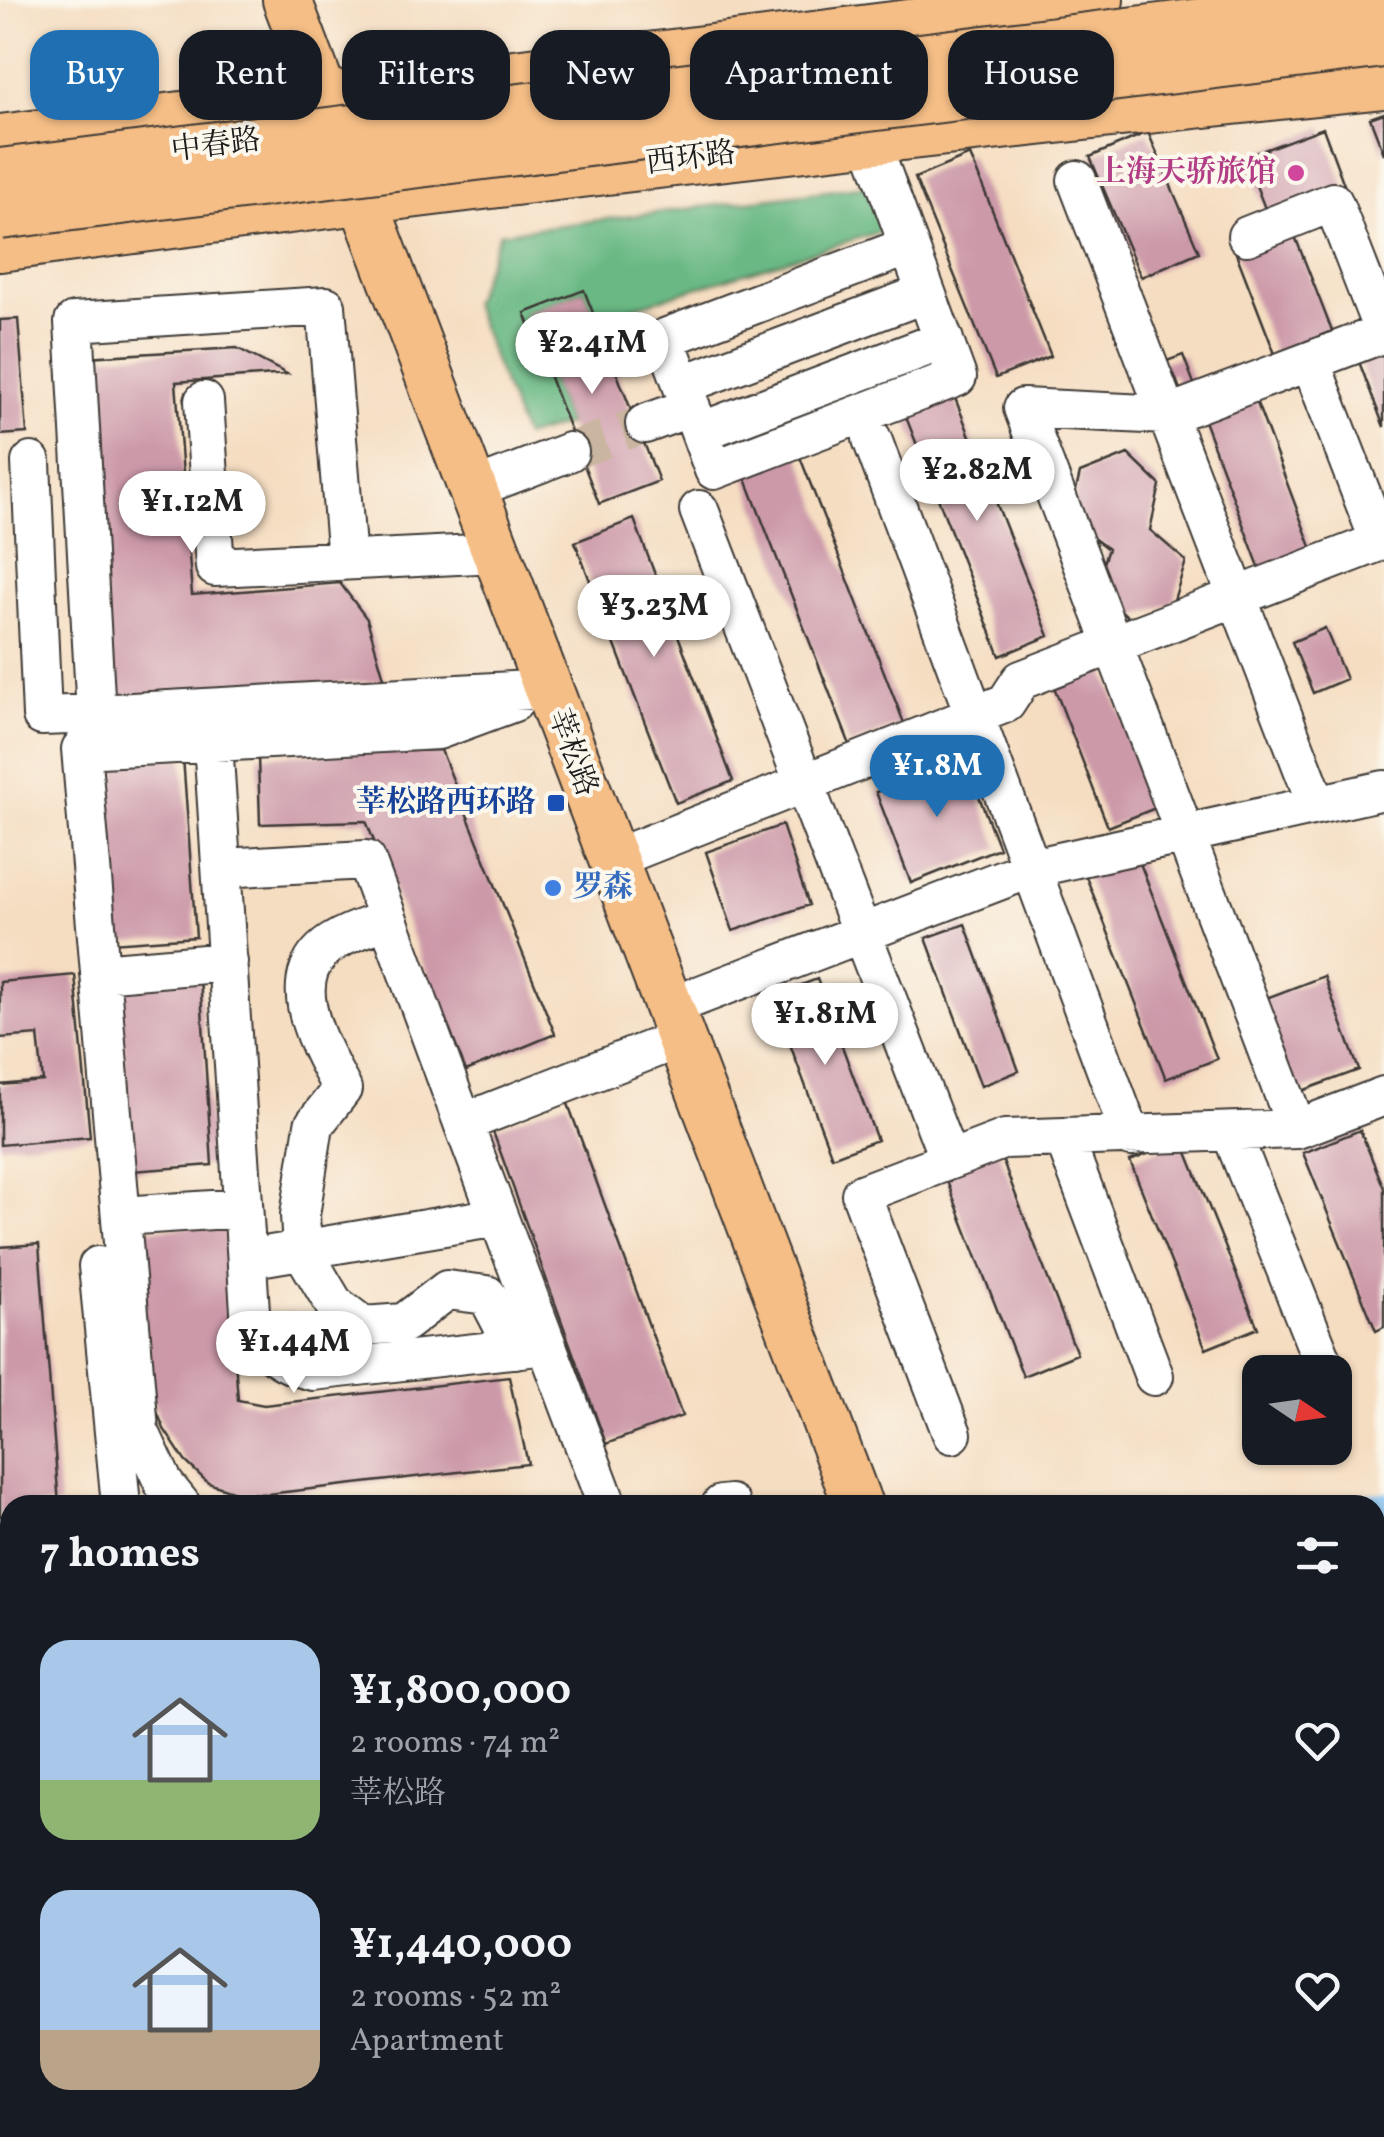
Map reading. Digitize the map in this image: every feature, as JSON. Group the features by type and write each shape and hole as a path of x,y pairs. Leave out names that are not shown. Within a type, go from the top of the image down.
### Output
{"main road":[{"name":"莘松路","path":"287,0 854,1495"},
{"path":"0,139 1098,0"},
{"name":"中春路","path":"0,173 1384,0"},
{"name":"中春路","path":"0,215 1384,43"},
{"name":"西环路","path":"0,246 363,197 868,138 1384,84"}],"street":[{"path":"868,138 958,378 714,470 665,338 908,246"},
{"path":"1077,180 1317,805"},
{"path":"1247,236 1334,202 1384,333 1167,415 1024,408 1297,1129"},
{"path":"644,424 691,408 926,293"},
{"path":"96,714 74,322 326,306 347,560"},
{"path":"613,859 1006,703 1021,680 1382,541 1310,362"},
{"path":"204,402 215,567 497,553"},
{"path":"81,439 15,469 42,716 549,689"},
{"path":"872,439 1131,1137"},
{"path":"473,489 569,452"},
{"path":"699,510 949,1160"},
{"path":"173,1495 164,1484 139,1430 81,750 438,730 549,689"},
{"path":"212,742 251,1326 265,1349 286,1364 314,1371 531,1347"},
{"path":"462,1123 862,933 1032,868 1384,790"},
{"path":"222,868 366,860 498,1217 531,1347 602,1495"},
{"path":"387,919 336,941 314,958 303,1004 342,1090 314,1126 300,1215 302,1250 334,1304 363,1326 404,1323 447,1290 488,1295 531,1347"},
{"path":"100,973 228,962"},
{"path":"952,1434 861,1194 1004,1139 1297,1129 1384,1096"},
{"path":"1231,1132 1320,1355"},
{"path":"1064,1138 1154,1376"},
{"path":"121,1216 243,1208"},
{"path":"247,1259 498,1217"},
{"path":"98,1266 120,1495"}],"green space":[{"path":"865,186 882,231 595,319 584,290 526,313 568,424 524,437 472,303 500,233"}],"building":[{"path":"1384,113 1384,154 1370,118"},
{"name":"上海天骄旅馆","path":"1323,128 1346,190 1269,219 1245,157"},
{"path":"1148,132 1199,252 1141,277 1090,157"},
{"path":"970,155 1051,356 996,378 915,178"},
{"path":"1291,226 1332,331 1275,354 1234,248"},
{"path":"584,290 659,481 599,504 525,313"},
{"path":"18,319 27,433 0,435 0,320"},
{"path":"1384,343 1384,427 1356,354"},
{"path":"237,348 287,374 176,382 192,595 340,583 367,619 385,681 104,697 86,357"},
{"path":"1183,355 1198,394 1184,400 1174,374 1162,379 1156,365"},
{"path":"1252,390 1313,552 1261,572 1200,410"},
{"path":"953,393 1049,636 1000,656 904,412"},
{"path":"798,452 904,723 850,745 744,474"},
{"path":"1128,454 1160,485 1150,530 1186,561 1173,603 1129,618 1095,586 1108,549 1069,520 1080,473"},
{"path":"634,519 733,781 676,803 575,542"},
{"path":"1325,628 1346,679 1313,693 1292,642"},
{"path":"1098,655 1158,807 1108,827 1049,674"},
{"path":"441,750 555,1034 466,1071 366,821 260,824 258,756"},
{"path":"183,757 196,937 111,943 98,763"},
{"path":"964,758 999,848 911,883 876,792"},
{"path":"782,825 809,905 733,931 706,852"},
{"path":"1136,853 1217,1059 1166,1079 1085,874"},
{"path":"965,924 1019,1071 981,1086 926,938"},
{"path":"75,975 90,1137 0,1145 0,1085 43,1081 38,1035 0,1038 0,982"},
{"path":"1324,976 1359,1070 1291,1095 1256,1002"},
{"path":"200,977 212,1165 132,1171 119,983"},
{"path":"817,979 877,1140 832,1157 772,996"},
{"path":"567,1101 682,1416 606,1444 492,1129"},
{"path":"1360,1130 1384,1188 1384,1327 1376,1331 1303,1153"},
{"path":"1182,1140 1258,1328 1206,1349 1130,1161"},
{"path":"998,1149 1077,1354 1023,1376 943,1171"},
{"path":"225,1225 238,1400 264,1405 509,1377 528,1464 268,1494 238,1493 208,1483 185,1461 164,1429 148,1389 136,1230"},
{"path":"39,1244 58,1495 0,1495 0,1247"}],"tunnel":[{"path":"569,452 645,424"}],"place":[{"name":"上海天骄旅馆","path":"1296,173"},
{"name":"莘松路西环路","path":"556,803"},
{"name":"罗森","path":"553,888"}]}
